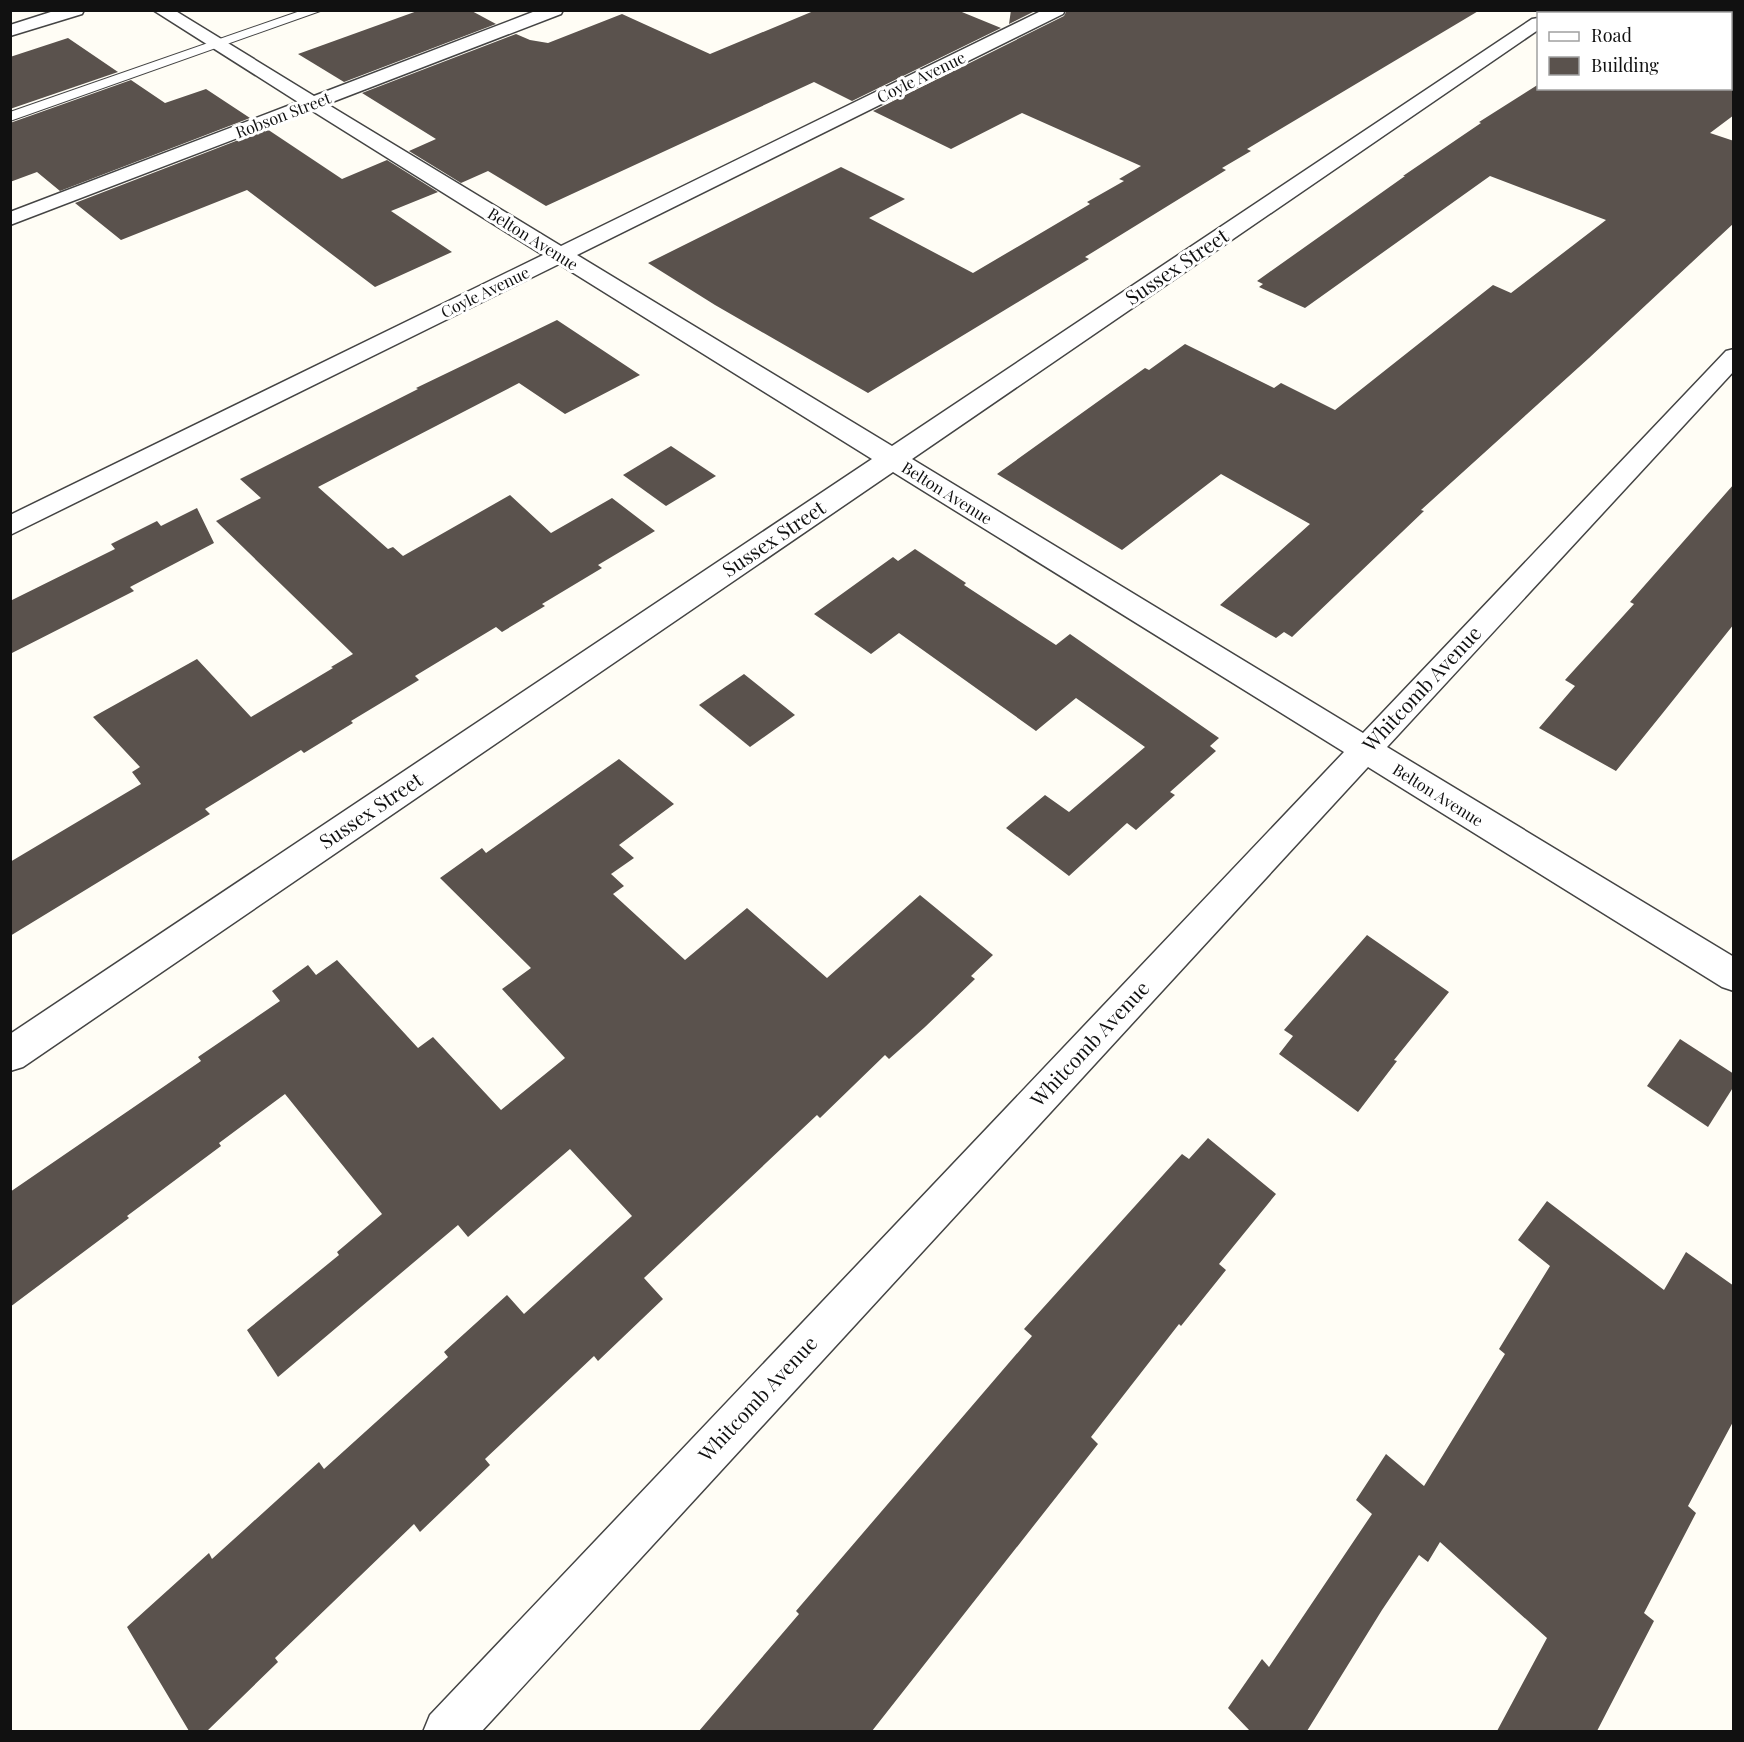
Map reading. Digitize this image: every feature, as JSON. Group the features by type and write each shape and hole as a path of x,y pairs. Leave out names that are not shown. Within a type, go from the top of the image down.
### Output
{"street":[{"path":"10,32 76,10"},
{"name":"Belton Avenue","path":"161,10 1734,976"},
{"name":"Robson Street","path":"10,219 555,10"},
{"name":"Coyle Avenue","path":"10,526 1057,10"},
{"name":"Sussex Street","path":"10,1055 1537,24"},
{"name":"Whitcomb Avenue","path":"447,1731 1734,356"}],"lane":[{"path":"10,117 317,10"}],"building":[{"path":"420,10 470,10 496,24 344,82 298,54"},
{"path":"816,10 957,10 1001,28 852,101 814,82 546,206 488,171 461,183 409,151 436,139 362,93 516,34 530,40 548,43 622,14 710,54"},
{"path":"1011,10 1037,10 1009,24"},
{"path":"1067,10 1480,10 1247,149 1251,151 1222,168 1226,170 1085,257 1089,259 868,393 715,305 648,263 841,167 905,199 869,218 973,273 1090,204 1087,202 1124,181 1119,179 1141,166 1022,113 951,149 873,111 1064,16"},
{"path":"1690,10 1734,10 1734,56 1732,55 1732,12 1688,12"},
{"path":"68,38 118,72 10,109 10,57"},
{"path":"1732,67 1734,68 1734,115 1710,133 1734,141 1734,223 1421,510 1424,511 1292,637 1284,632 1276,638 1220,605 1310,524 1221,474 1122,550 997,474 1145,368 1149,370 1185,344 1274,388 1281,383 1335,410 1493,285 1511,293 1606,220 1490,176 1305,308 1259,287 1263,284 1257,281 1481,123 1479,122 1537,85 1537,90 1732,90"},
{"path":"131,80 165,103 206,89 250,118 60,191 37,172 10,182 10,123"},
{"path":"267,129 342,179 387,160 438,192 391,211 452,252 375,287 247,190 121,240 75,203"},
{"path":"557,320 640,375 565,414 519,383 318,487 388,549 393,547 403,556 510,495 551,533 612,498 655,531 598,565 602,568 542,604 545,606 502,632 496,627 415,676 419,680 351,721 353,723 304,753 301,750 205,809 210,814 10,936 10,862 141,784 132,772 140,767 93,717 197,659 251,717 353,654 216,521 261,498 240,479 418,389 416,388"},
{"path":"671,446 716,476 666,506 623,475"},
{"path":"1734,484 1734,624 1616,771 1539,728 1575,686 1565,680 1634,604 1630,602"},
{"path":"197,508 214,543 130,587 134,591 10,654 10,601 115,549 111,544 157,521 161,526"},
{"path":"915,549 966,583 964,585 1056,645 1070,634 1219,738 1210,746 1216,751 1170,792 1175,795 1136,830 1127,823 1069,876 1006,828 1045,795 1069,812 1145,747 1076,698 1036,731 899,633 871,654 814,614 893,557 898,561"},
{"path":"744,674 795,715 750,747 699,705"},
{"path":"619,759 674,804 619,845 634,858 611,874 624,886 613,894 685,960 747,908 827,978 920,895 993,955 971,976 975,979 925,1027 889,1059 885,1055 820,1118 817,1115 644,1278 663,1299 598,1361 594,1356 485,1459 490,1465 420,1532 414,1524 275,1658 278,1662 207,1731 189,1731 127,1627 209,1553 212,1559 319,1462 324,1469 448,1357 444,1352 507,1295 524,1314 632,1216 570,1149 468,1237 458,1225 278,1377 247,1330 339,1255 337,1252 382,1214 285,1094 219,1143 221,1146 127,1216 129,1218 10,1307 10,1192 201,1061 198,1057 280,1001 272,991 308,965 316,975 337,960 418,1048 433,1037 501,1110 565,1058 502,989 531,968 440,878 482,848 486,853"},
{"path":"1367,935 1449,992 1394,1060 1397,1061 1358,1112 1279,1054 1293,1036 1284,1030"},
{"path":"1680,1039 1734,1074 1734,1086 1708,1127 1647,1086"},
{"path":"1208,1138 1276,1194 1219,1264 1226,1270 1181,1326 1179,1324 1091,1437 1098,1444 872,1731 699,1731 799,1614 796,1611 1032,1336 1024,1329 1182,1154 1189,1159"},
{"path":"1547,1201 1664,1290 1686,1252 1734,1286 1734,1420 1688,1506 1696,1513 1644,1613 1654,1621 1597,1731 1497,1731 1547,1638 1440,1542 1428,1562 1419,1555 1307,1731 1250,1731 1228,1708 1262,1659 1269,1667 1372,1514 1356,1500 1386,1454 1424,1486 1505,1354 1499,1349 1550,1266 1518,1240"}]}
